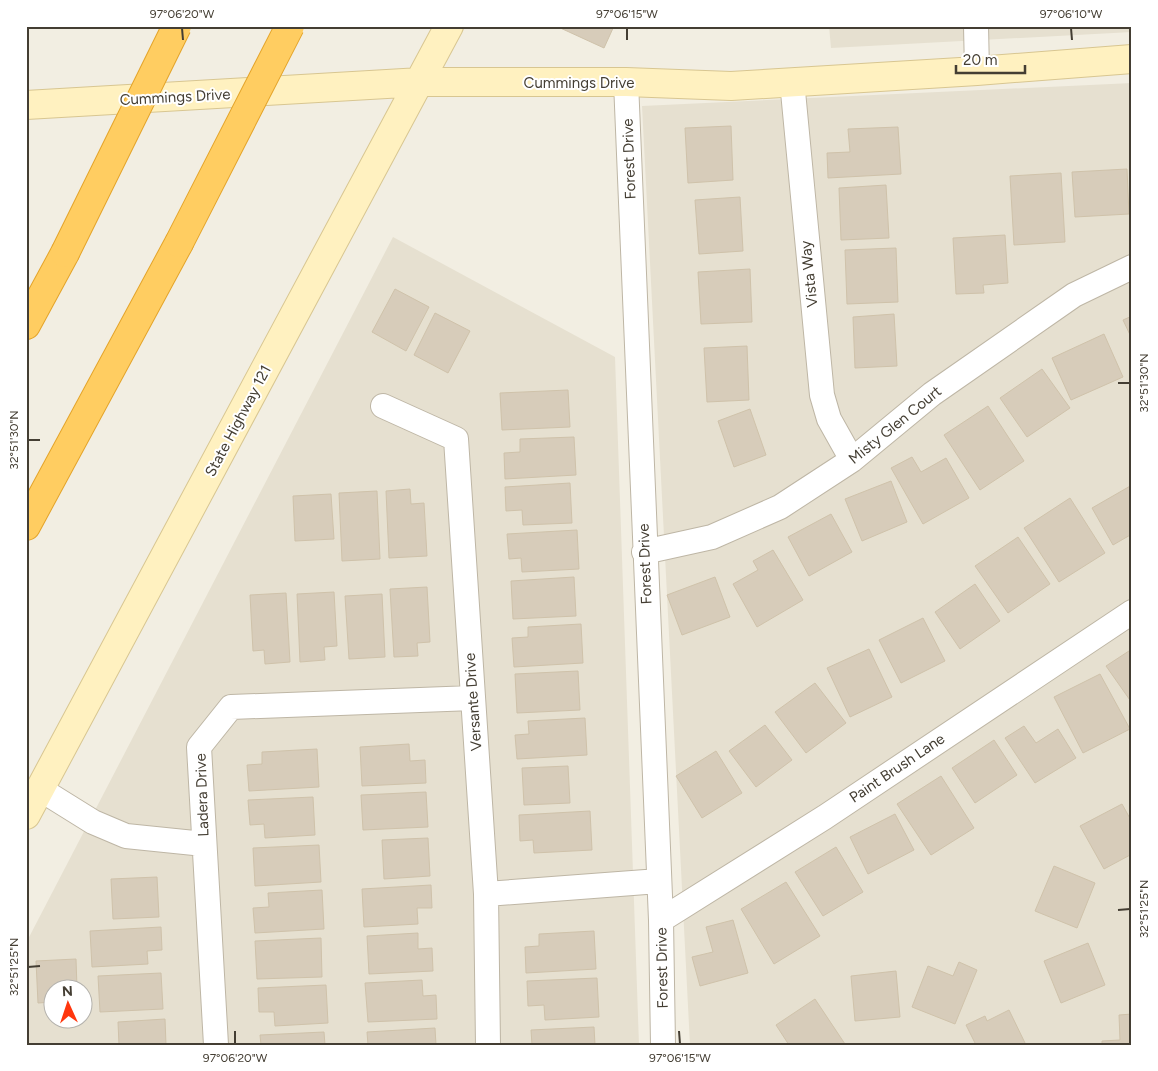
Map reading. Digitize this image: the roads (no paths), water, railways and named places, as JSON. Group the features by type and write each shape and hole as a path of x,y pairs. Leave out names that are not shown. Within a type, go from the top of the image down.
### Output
{"highway":[{"path":"26,325 65,253 177,26"},
{"path":"26,526 179,243 290,26"}],"street":[{"name":"State Highway 121","path":"26,815 421,82 449,26"},
{"path":"976,26 977,72"},
{"name":"Cummings Drive","path":"26,104 421,82 626,82 731,86 792,81 977,72 1132,59"},
{"name":"Vista Way","path":"792,81 822,395 829,419 852,460"},
{"name":"Forest Drive","path":"626,82 644,552 661,920 663,1045"},
{"name":"Misty Glen Court","path":"644,552 712,537 780,506 852,460 932,394 1074,295 1132,267"},
{"name":"Versante Drive","path":"383,406 456,439 486,894 488,1045"},
{"name":"Paint Brush Lane","path":"661,920 825,817 1132,612"},
{"name":"Ladera Drive","path":"216,1045 198,747 231,707 473,698"},
{"path":"40,790 93,822 126,836 204,844"},
{"path":"486,894 659,881"}]}
